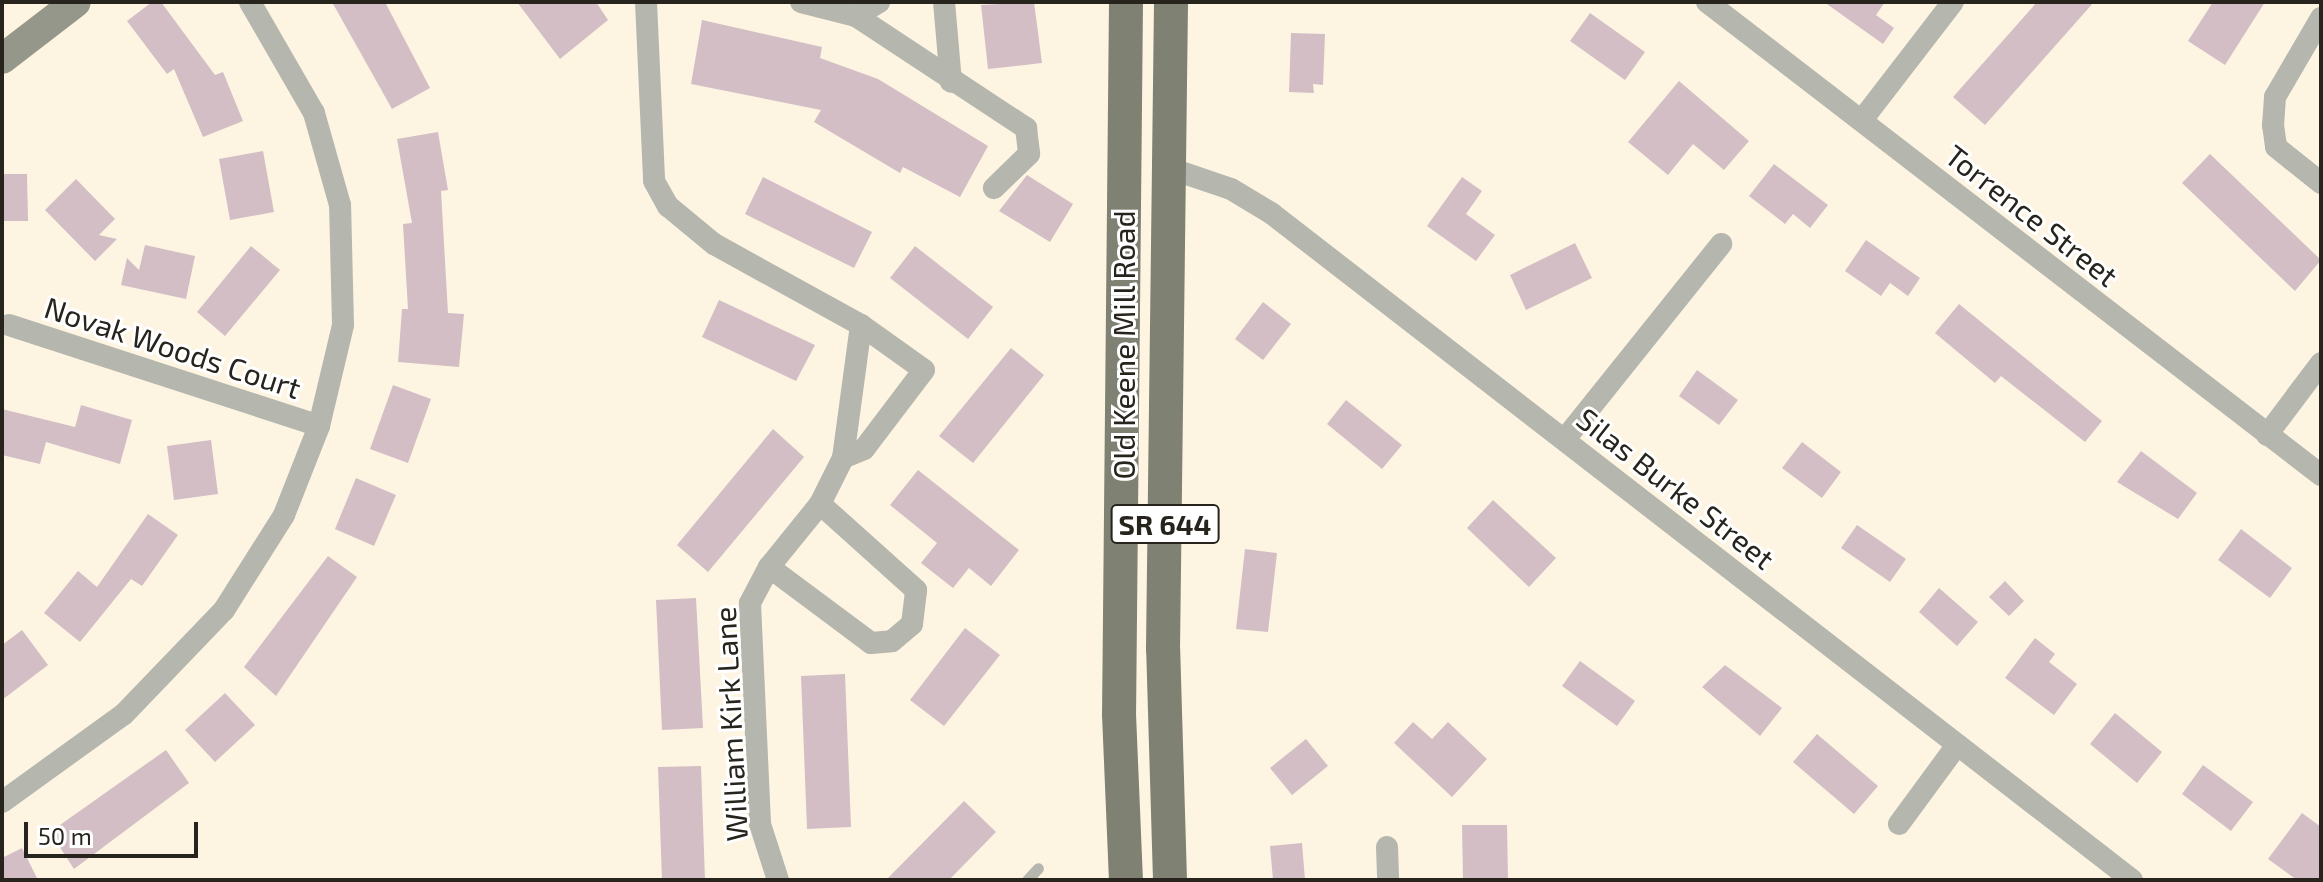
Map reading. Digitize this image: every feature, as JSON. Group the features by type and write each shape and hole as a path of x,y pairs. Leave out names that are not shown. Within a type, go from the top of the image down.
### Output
{"main road":[{"path":"2,59 76,2"},
{"name":"Old Keene Mill Road","path":"1126,2 1119,714 1126,880"},
{"name":"Old Keene Mill Road","path":"1170,880 1163,649 1171,2"}],"street":[{"path":"2,802 124,714 224,610 284,515 319,426 343,325 340,205 314,113 250,2"},
{"name":"William Kirk Lane","path":"646,2 654,181 668,206 714,244 861,325 924,370 864,449 843,458"},
{"path":"801,2 856,16 951,82 1026,128 1029,154 994,188"},
{"path":"856,16 879,2"},
{"path":"944,2 951,82"},
{"name":"Torrence Street","path":"1707,2 2321,475"},
{"path":"1862,120 1951,3"},
{"path":"2321,18 2275,97 2273,125 2276,147 2321,183"},
{"name":"Silas Burke Street","path":"1169,168 1231,189 1271,213 2132,880"},
{"path":"1565,439 1721,244"},
{"name":"Novak Woods Court","path":"9,325 319,426"},
{"name":"William Kirk Lane","path":"778,880 760,824 750,603 769,567 820,504 843,458 861,325"},
{"path":"2267,435 2321,363"},
{"path":"769,567 871,643 892,641 912,624 916,590 820,504"},
{"path":"1899,824 1957,745"},
{"path":"1387,847 1388,880"}],"lane":[{"path":"1027,880 1038,868"}],"building":[{"path":"152,2 161,2 215,75 223,72 243,121 203,137 174,69 167,74 127,21"},
{"path":"332,2 385,2 430,88 392,109"},
{"path":"517,2 596,2 608,20 560,59"},
{"path":"1034,2 1042,63 988,69 981,5"},
{"path":"1824,2 1885,2 1876,15 1894,28 1883,44"},
{"path":"2037,2 2094,2 1985,125 1953,97"},
{"path":"2213,2 2265,2 2225,65 2188,41"},
{"path":"1590,13 1645,52 1625,80 1570,41"},
{"path":"702,20 822,47 820,58 878,79 988,146 960,197 903,167 900,173 814,122 821,110 691,84"},
{"path":"1291,33 1325,34 1323,85 1313,84 1314,93 1289,92"},
{"path":"1679,81 1749,141 1724,170 1693,144 1668,175 1628,142"},
{"path":"438,132 448,190 441,191 448,313 464,314 459,367 398,362 402,309 408,309 403,224 412,223 397,139"},
{"path":"263,151 274,212 230,220 219,159"},
{"path":"2210,154 2321,260 2295,291 2182,183"},
{"path":"1774,164 1828,205 1810,228 1793,214 1785,224 1749,196"},
{"path":"2,174 27,174 28,221 2,221"},
{"path":"1027,175 1073,204 1050,242 999,211"},
{"path":"763,177 872,232 854,268 745,214"},
{"path":"1462,177 1482,191 1466,214 1495,235 1476,261 1427,226"},
{"path":"76,179 115,219 99,235 117,239 95,261 45,210"},
{"path":"1866,240 1920,278 1908,296 1890,283 1881,296 1845,271"},
{"path":"1575,243 1592,278 1526,310 1510,275"},
{"path":"145,245 195,256 186,299 121,285 127,258 139,270"},
{"path":"251,246 280,270 225,336 197,312"},
{"path":"915,246 993,307 968,339 890,278"},
{"path":"719,300 815,345 796,381 702,337"},
{"path":"1263,302 1291,324 1263,360 1235,339"},
{"path":"1959,304 2102,421 2085,442 2001,376 1995,383 1935,333"},
{"path":"1011,348 1044,375 973,463 939,436"},
{"path":"1697,370 1738,400 1719,425 1679,396"},
{"path":"393,385 431,399 408,463 370,449"},
{"path":"1346,400 1402,445 1382,469 1327,424"},
{"path":"81,405 132,420 120,464 46,442 40,464 2,455 2,409 75,427"},
{"path":"773,429 804,457 708,572 677,545"},
{"path":"211,440 218,494 174,500 167,446"},
{"path":"1802,442 1841,472 1822,498 1782,468"},
{"path":"2141,451 2197,493 2178,519 2117,482"},
{"path":"918,470 1019,550 991,586 969,568 953,588 921,563 937,543 890,505"},
{"path":"356,478 396,495 374,546 335,529"},
{"path":"1493,500 1556,558 1529,587 1467,528"},
{"path":"148,514 178,535 142,586 131,579 80,642 44,613 78,571 97,587"},
{"path":"1857,525 1906,559 1890,582 1841,548"},
{"path":"2241,529 2292,568 2270,598 2218,560"},
{"path":"1245,549 1277,553 1268,632 1236,629"},
{"path":"328,556 357,577 276,696 244,667"},
{"path":"2005,581 2024,601 2009,616 1989,597"},
{"path":"1939,588 1978,622 1957,646 1919,612"},
{"path":"696,598 703,728 662,730 656,600"},
{"path":"965,628 1000,655 944,726 910,700"},
{"path":"22,630 48,665 2,700 2,645"},
{"path":"2035,638 2055,654 2049,662 2077,684 2054,715 2005,678"},
{"path":"1580,661 1635,701 1617,726 1562,686"},
{"path":"1725,665 1782,708 1760,736 1702,687"},
{"path":"845,674 851,827 807,829 801,676"},
{"path":"225,693 255,725 215,762 185,730"},
{"path":"2115,713 2162,752 2137,783 2090,744"},
{"path":"1413,722 1432,739 1448,722 1487,759 1452,797 1394,743"},
{"path":"1817,734 1878,786 1854,814 1793,762"},
{"path":"1306,739 1328,766 1292,795 1270,768"},
{"path":"166,750 189,783 74,869 50,832"},
{"path":"2203,765 2253,802 2231,831 2182,794"},
{"path":"701,766 705,880 662,880 658,767"},
{"path":"964,801 996,832 949,880 886,880"},
{"path":"2302,813 2321,827 2321,880 2297,880 2268,859"},
{"path":"1462,825 1507,825 1508,880 1463,880"},
{"path":"1302,843 1305,880 1273,880 1270,846"},
{"path":"22,848 38,880 2,880 2,858"}]}
